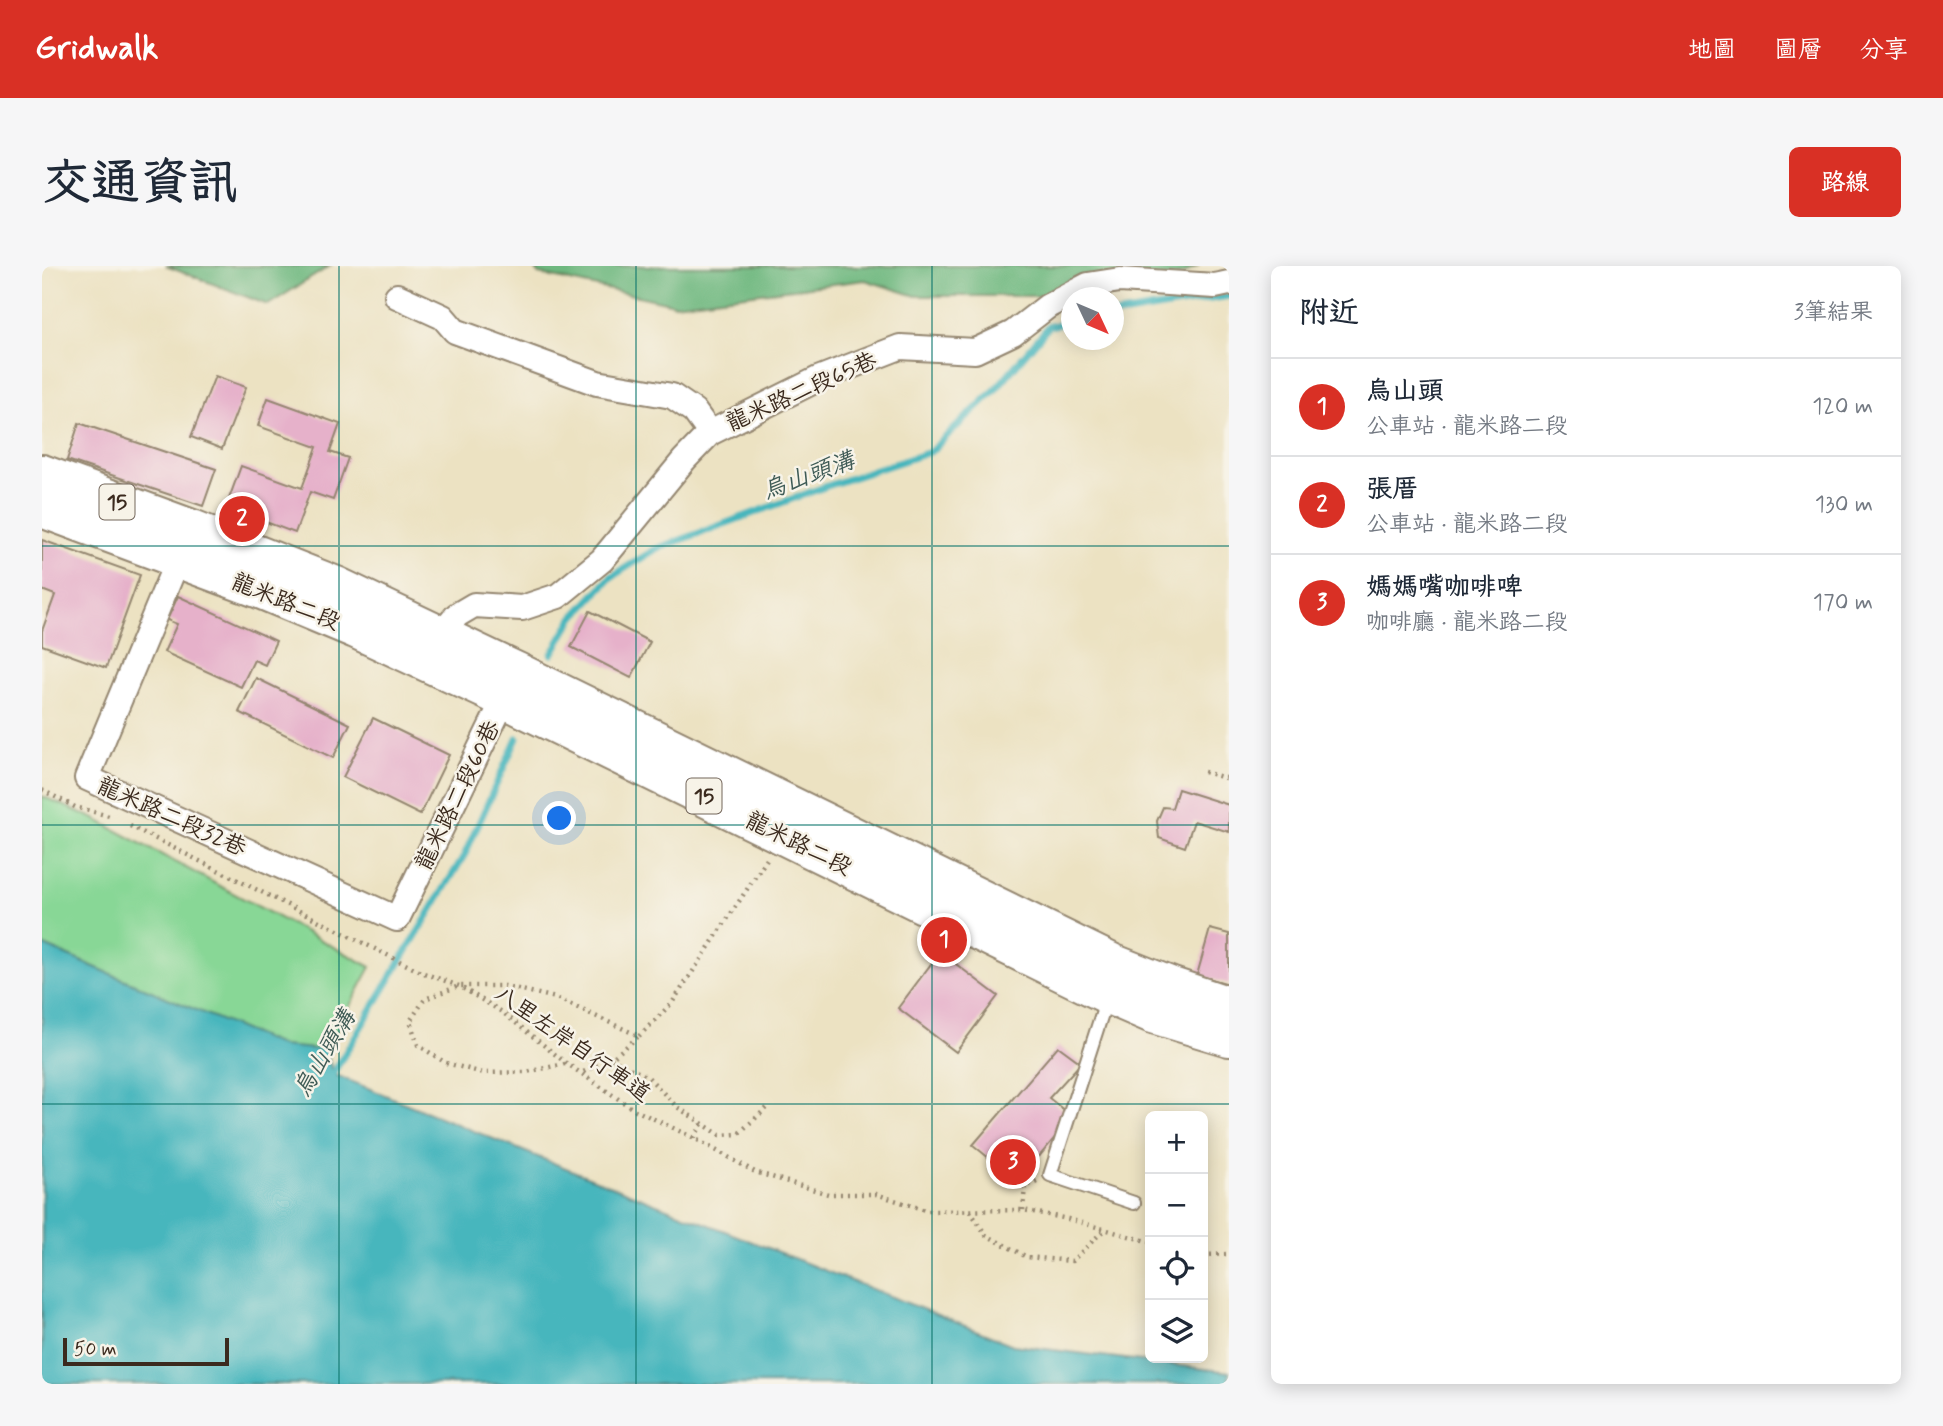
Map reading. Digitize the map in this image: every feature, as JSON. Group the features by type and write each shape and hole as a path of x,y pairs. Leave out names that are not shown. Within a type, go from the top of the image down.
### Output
{"main road":[{"name":"15","path":"42,474 185,544"},
{"name":"15","path":"42,508 185,544"},
{"name":"龍米路二段","path":"185,544 336,586 441,635 511,685 782,835 1109,995 1153,1014 1229,1037"},
{"name":"龍米路二段","path":"185,544 260,589 356,629 511,685 1114,964 1229,1006"}],"street":[{"name":"龍米路二段65巷","path":"441,635 457,615 474,605 522,608 558,596 602,560 684,460 710,433 818,379 900,347 975,351 1013,333 1048,306 1088,285 1120,279 1215,286 1229,283"},
{"path":"397,296 443,317 455,331 558,369 597,383 672,396 694,411 710,433"},
{"name":"龍米路二段32巷","path":"185,544 87,778 397,919"},
{"name":"龍米路二段60巷","path":"397,919 511,685"}],"lane":[{"path":"1109,995 1050,1175 1133,1203"}],"path":[{"path":"1204,772 1229,779"},
{"name":"八里左岸自行車道","path":"42,790 75,807 112,817 421,972 459,986 502,1012 566,1063 633,1109 694,1138 755,1172 828,1194 876,1194 928,1211 1023,1210 1068,1219 1145,1241"},
{"path":"580,1073 611,1059 672,1003 782,835"},
{"path":"566,1063 526,1072 483,1073 446,1063 418,1045 410,1021 425,999 459,986 505,986 556,998 639,1036"},
{"path":"611,1059 648,1077 677,1107 720,1135 738,1134 769,1106"},
{"path":"694,1138 702,1124"},
{"path":"1023,1210 1024,1186 1050,1175"},
{"path":"970,1210 986,1235 1027,1257 1072,1261 1105,1229"},
{"path":"1208,1255 1229,1254"}],"green space":[{"path":"166,266 330,266 268,305"},
{"path":"534,266 1197,266 1184,274 1124,288 1061,287 1061,296 916,296 865,280 674,304 539,274"},
{"path":"42,796 95,819 371,967 326,1050 282,1047 42,945"}],"water":[{"path":"42,945 282,1046 326,1050 333,1074 1013,1345 1229,1372 1229,1384 42,1384"}],"building":[{"path":"215,376 246,387 222,449 191,437"},
{"path":"268,398 340,424 330,452 348,458 333,500 310,492 295,533 226,507 241,466 302,488 317,447 258,426"},
{"path":"79,423 216,469 203,506 67,460"},
{"path":"42,540 140,575 106,668 42,645 42,631 55,595 42,590"},
{"path":"178,596 276,641 265,665 254,660 241,687 164,652 177,624 167,620"},
{"path":"590,611 650,642 631,678 571,647"},
{"path":"256,678 350,724 333,758 239,712"},
{"path":"373,718 449,755 420,815 343,777"},
{"path":"1178,789 1229,805 1229,832 1194,821 1185,847 1159,838 1157,821 1163,807 1172,808"},
{"path":"1210,929 1229,934 1229,984 1197,975"},
{"path":"940,952 998,996 956,1052 898,1008"},
{"path":"1058,1046 1081,1063 1049,1098 1072,1117 1018,1182 973,1145"}],"waterway":[{"name":"烏山頭溝","path":"1124,313 1229,296"},
{"name":"烏山頭溝","path":"552,654 573,618 611,577 656,549 827,486 930,452 995,390 1049,326 1061,324"},
{"name":"烏山頭溝","path":"329,1080 465,854 517,738"}],"place":[{"name":"張厝","path":"242,519"},
{"name":"烏山頭","path":"944,940"},
{"name":"媽媽嘴咖啡啤","path":"1013,1162"}]}
